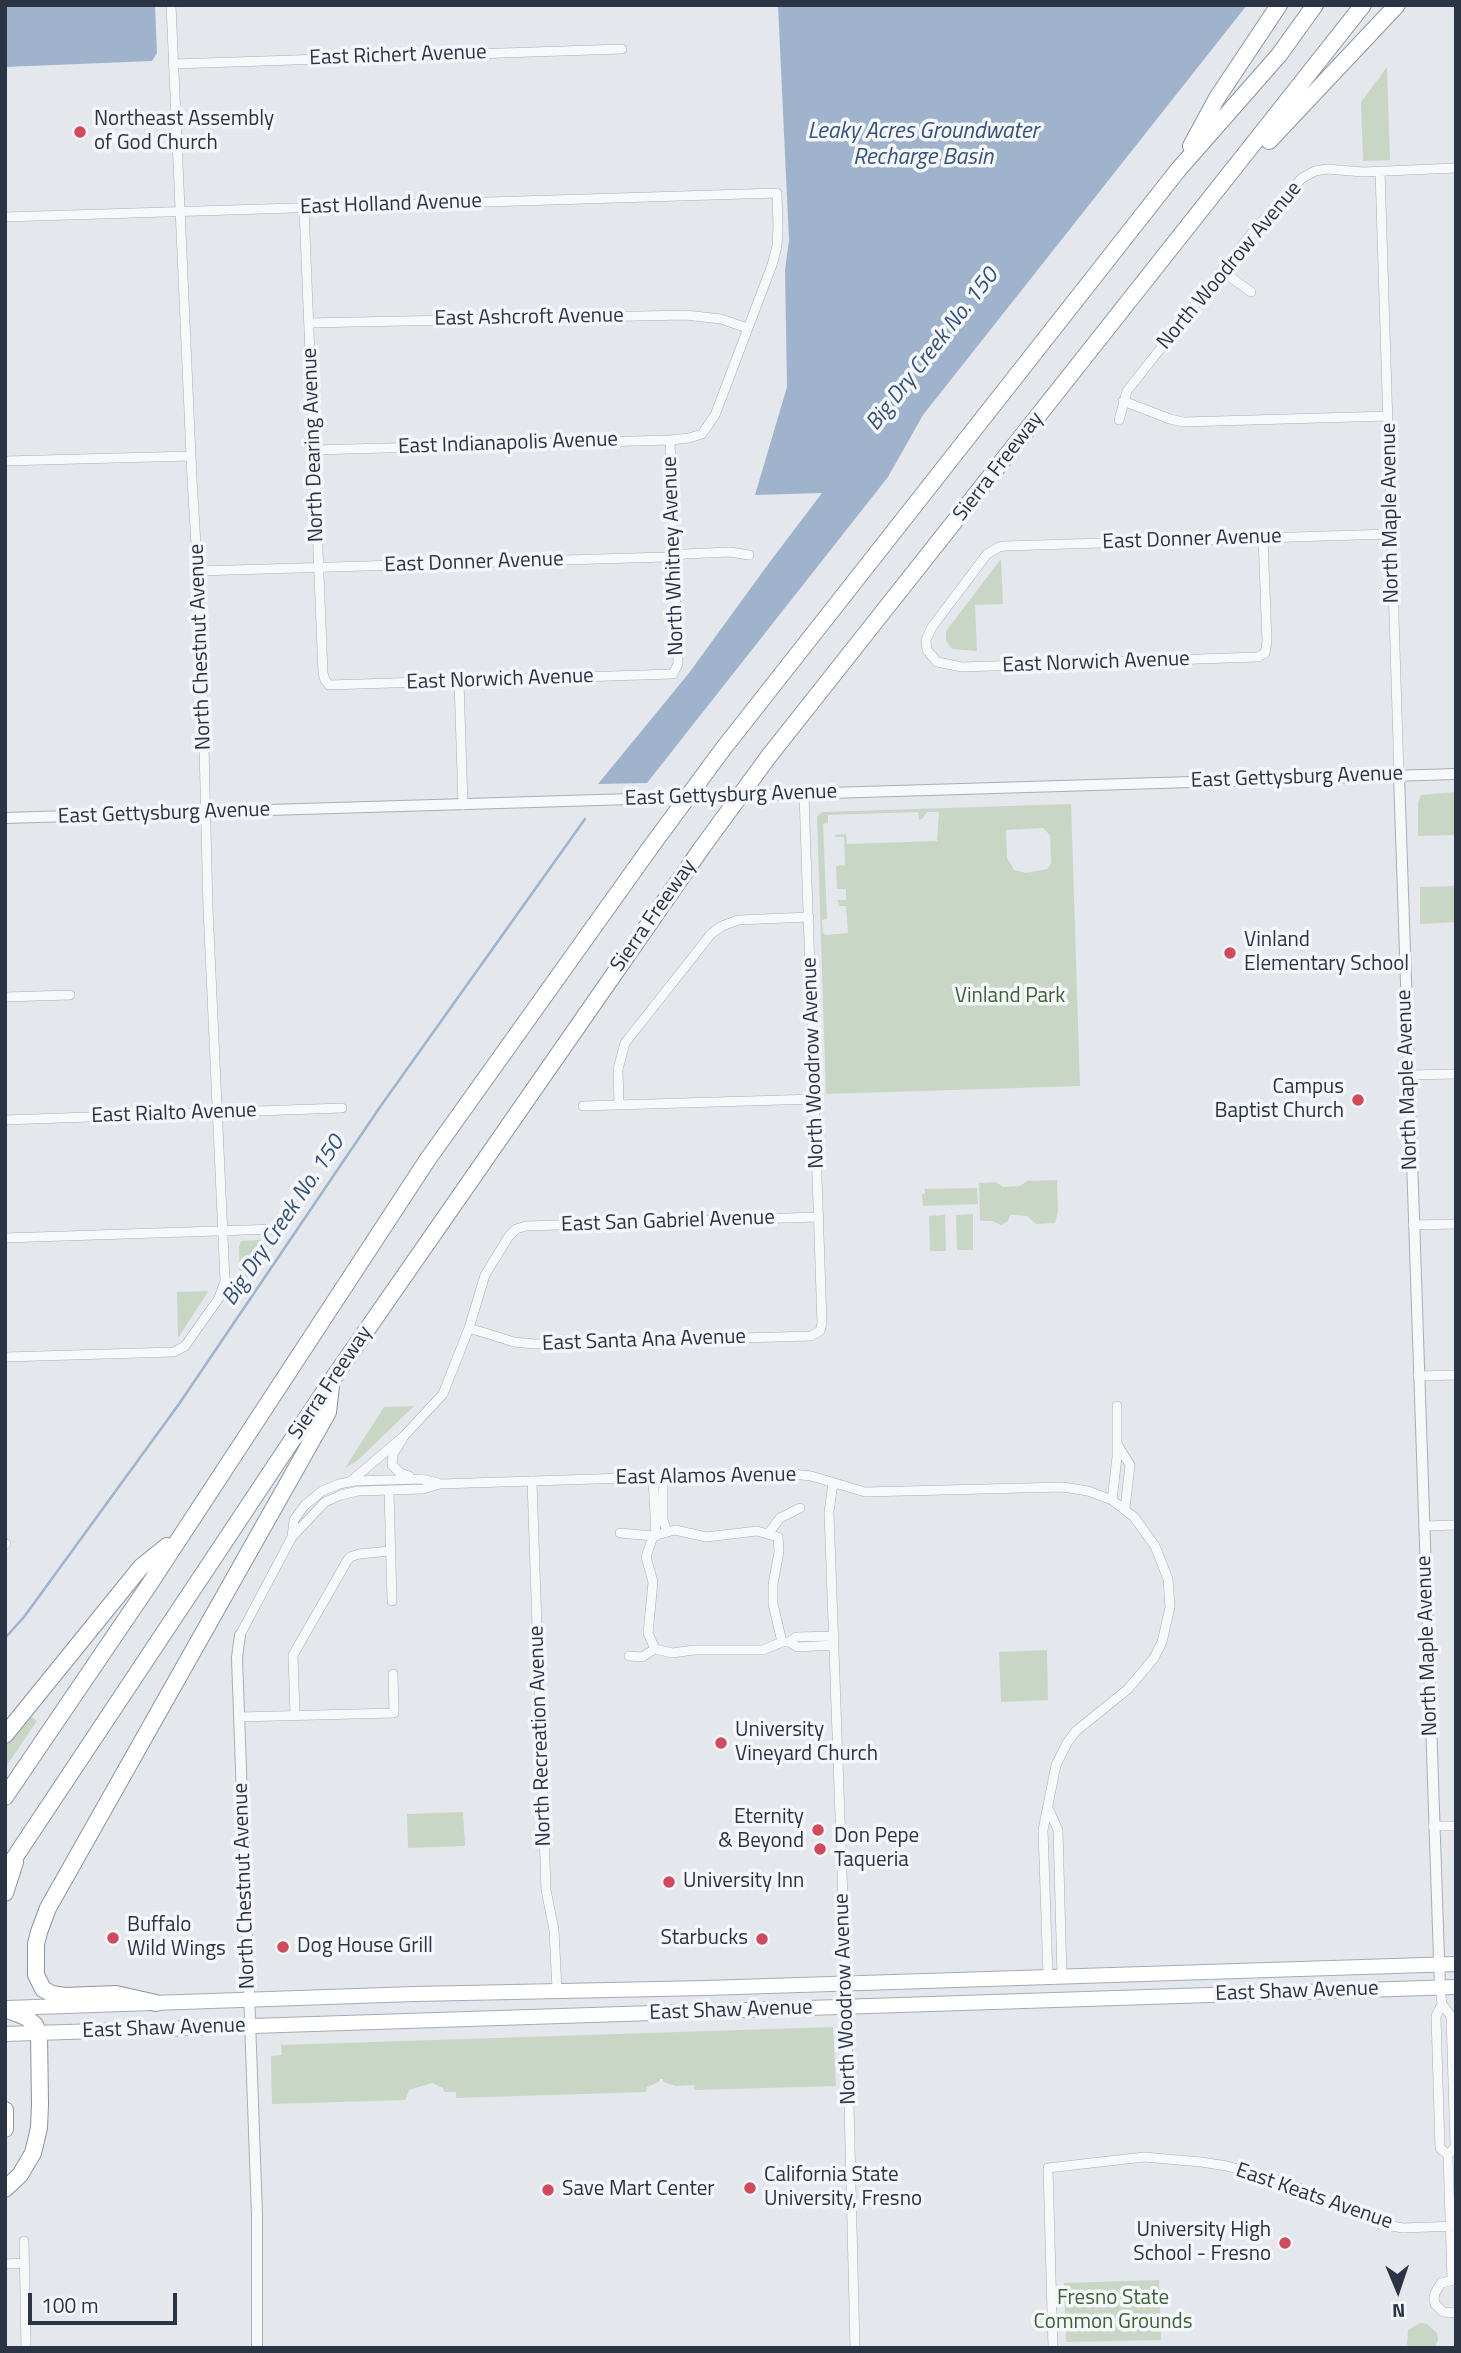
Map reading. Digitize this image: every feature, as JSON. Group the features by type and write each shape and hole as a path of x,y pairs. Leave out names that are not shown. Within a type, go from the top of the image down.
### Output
{"highway":[{"path":"1178,170 1217,99 1279,5"},
{"name":"Sierra Freeway","path":"5,1797 428,1159 650,848 723,749 1178,170 1279,55 1315,5"},
{"name":"Sierra Freeway","path":"5,1872 332,1380 701,849 769,756 1363,5"},
{"path":"1244,158 1270,140 1397,5"},
{"path":"156,2003 116,1994 65,1996 43,1989 36,1975 36,1944 39,1932 48,1908 328,1412 332,1380"},
{"path":"5,1735 141,1567 178,1538"},
{"path":"5,1894 19,1851"},
{"path":"5,2009 26,2017 39,2033 40,2104 37,2136 29,2161 20,2175 5,2189"},
{"path":"5,2110 5,2129"}],"main road":[{"name":"East Shaw Avenue","path":"5,2009 250,1999 1456,1964"},
{"name":"East Shaw Avenue","path":"5,2034 1456,1987"}],"street":[{"name":"North Chestnut Avenue","path":"5,1357 174,1352 184,1346 223,1289 225,1280 208,908 198,570 171,5"},
{"name":"East Richert Avenue","path":"174,64 622,49"},
{"path":"1380,172 1456,168"},
{"name":"North Woodrow Avenue","path":"1119,421 1126,391 1255,229 1302,178 1315,171 1327,169 1380,172"},
{"name":"North Maple Avenue","path":"1380,172 1440,1987"},
{"name":"East Holland Avenue","path":"5,217 777,193 777,246 747,328"},
{"name":"North Dearing Avenue","path":"303,208 326,682"},
{"path":"1222,271 1251,292"},
{"name":"East Ashcroft Avenue","path":"309,323 686,315 721,319 747,328"},
{"name":"East Indianapolis Avenue","path":"314,450 689,438 702,434 715,415 747,328"},
{"path":"1123,401 1183,422 1388,416"},
{"name":"North Whitney Avenue","path":"670,440 678,664 675,672"},
{"path":"5,461 191,456"},
{"name":"East Donner Avenue","path":"928,654 926,640 932,627 986,554 1005,546 1390,534"},
{"name":"East Norwich Avenue","path":"928,654 937,662 962,667 1258,657 1265,653 1267,642 1263,538"},
{"name":"East Donner Avenue","path":"198,570 674,556 730,552 749,555"},
{"name":"East Norwich Avenue","path":"326,682 333,686 666,676 675,672"},
{"path":"459,681 463,805"},
{"name":"East Gettysburg Avenue","path":"5,818 1456,774"},
{"name":"North Woodrow Avenue","path":"804,794 819,1217 820,1331"},
{"path":"620,1105 618,1069 625,1043 711,934 738,920 809,917"},
{"path":"5,997 71,995"},
{"path":"1408,1075 1456,1074"},
{"path":"583,1106 815,1099"},
{"name":"East Rialto Avenue","path":"5,1120 342,1108"},
{"name":"East San Gabriel Avenue","path":"469,1328 487,1270 517,1228 819,1217"},
{"path":"1413,1225 1456,1224"},
{"path":"5,1238 276,1229"},
{"path":"351,1481 431,1409 445,1390 469,1328"},
{"name":"East Santa Ana Avenue","path":"469,1328 508,1341 527,1344 811,1336 820,1331"},
{"path":"1418,1376 1456,1375"},
{"path":"1112,1500 1117,1406"},
{"path":"404,1436 393,1454 392,1466 402,1474 440,1484"},
{"path":"1117,1443 1129,1463 1125,1508"},
{"name":"East Alamos Avenue","path":"440,1484 781,1473 811,1476 870,1492 1063,1486 1096,1493 1125,1508 1144,1528 1164,1564 1170,1593 1168,1624 1154,1658 1140,1677 1088,1720 1067,1743 1053,1776 1049,1810 1043,1830 1055,1976"},
{"path":"658,1476 667,1532"},
{"path":"655,1649 648,1633 653,1583 646,1557 654,1536 658,1476"},
{"path":"292,1537 294,1520 309,1500 328,1488 351,1481 421,1479"},
{"name":"North Recreation Avenue","path":"532,1481 546,1890 554,1930 557,1990"},
{"name":"North Woodrow Avenue","path":"833,1483 829,1512 847,2007 855,2348"},
{"path":"240,1634 292,1537 319,1507 333,1498 358,1491 423,1489 440,1484"},
{"path":"389,1490 391,1601"},
{"path":"768,1534 780,1518 800,1508"},
{"path":"1424,1526 1456,1525"},
{"path":"620,1533 654,1536 675,1530 706,1537 757,1531 778,1537 779,1552 773,1584 774,1604 785,1642"},
{"path":"295,1715 293,1655 346,1561 359,1554 390,1551"},
{"name":"North Chestnut Avenue","path":"240,1634 237,1646 257,2216 257,2348"},
{"path":"629,1656 642,1657 655,1649 672,1653 694,1650 763,1650 785,1642 797,1647 834,1641"},
{"path":"239,1717 394,1713 393,1674"},
{"path":"1049,1810 1058,1830 1055,1976"},
{"path":"1433,1826 1456,1826"},
{"path":"1440,1987 1442,2004 1451,2017 1455,2147 1448,2155"},
{"path":"1442,2004 1436,2016 1440,2148 1448,2155 1454,2280 1441,2283 1434,2298 1438,2309 1456,2314"},
{"name":"East Keats Avenue","path":"1053,2348 1048,2168 1144,2157 1201,2162 1239,2169 1288,2183 1380,2224 1403,2228 1453,2226"},
{"path":"24,2242 26,2348"},
{"path":"5,2264 24,2263"}],"green space":[{"path":"1387,67 1390,160 1363,161 1361,102"},
{"path":"1001,559 1003,604 975,605 977,651 952,649 946,641 946,631"},
{"path":"1456,792 1456,835 1418,836 1418,803 1421,795"},
{"name":"Vinland Park","path":"1071,804 1080,1086 826,1094 817,817 822,812","holes":["918,812 919,820 927,812 939,812 937,841 847,844 846,834 835,835 844,837 845,865 836,866 837,889 846,889 846,900 837,900 840,906 846,906 848,933 823,933 822,920 827,919 823,824 828,823 828,815","1043,828 1050,835 1051,864 1047,869 1026,873 1014,870 1007,858 1006,830"]},
{"path":"1456,886 1456,922 1420,924 1420,887"},
{"path":"1057,1180 1058,1211 1055,1223 1036,1224 1027,1216 1014,1215 1010,1215 1008,1221 1001,1225 992,1221 980,1221 979,1183 996,1182 1003,1187 1020,1186 1027,1181"},
{"path":"977,1188 978,1204 923,1206 922,1194 925,1194 925,1189"},
{"path":"973,1214 973,1250 957,1250 956,1215"},
{"path":"945,1215 946,1251 930,1251 929,1216"},
{"path":"274,1239 240,1288 241,1241"},
{"path":"208,1291 206,1295 178,1338 177,1292"},
{"path":"414,1406 358,1460 345,1468 384,1407"},
{"path":"1047,1650 1048,1700 1001,1702 999,1652"},
{"path":"31,1717 37,1721 5,1768 5,1747"},
{"path":"463,1812 465,1846 408,1848 407,1814"},
{"path":"833,2027 836,2086 695,2090 694,2085 676,2086 660,2079 647,2087 646,2092 456,2098 456,2092 444,2092 443,2088 432,2083 409,2090 405,2100 272,2104 271,2056 282,2055 281,2045"},
{"name":"Fresno State Common Grounds","path":"1159,2280 1161,2340 1066,2342 1064,2283"},
{"path":"1420,2323 1427,2324 1437,2333 1435,2348 1409,2348 1408,2330"}],"water":[{"path":"5,5 155,5 157,53 152,61 5,67"},
{"name":"Leaky Acres Groundwater Recharge Basin","path":"778,5 1247,5 923,415 888,477 647,783 598,784 689,673 822,493 755,495 787,387 785,270 789,240"}],"waterway":[{"name":"Big Dry Creek No. 150","path":"5,1638 24,1617 179,1404 380,1107 585,819"}],"place":[{"name":"Northeast Assembly of God Church","path":"80,132"},
{"name":"Vinland Elementary School","path":"1230,953"},
{"name":"Campus Baptist Church","path":"1358,1100"},
{"name":"University Vineyard Church","path":"721,1743"},
{"name":"Eternity & Beyond","path":"818,1830"},
{"name":"Don Pepe Taqueria","path":"820,1849"},
{"name":"University Inn","path":"669,1882"},
{"name":"Buffalo Wild Wings","path":"113,1938"},
{"name":"Starbucks","path":"762,1939"},
{"name":"Dog House Grill","path":"283,1947"},
{"name":"California State University, Fresno","path":"750,2188"},
{"name":"Save Mart Center","path":"548,2190"},
{"name":"University High School - Fresno","path":"1285,2243"}]}
